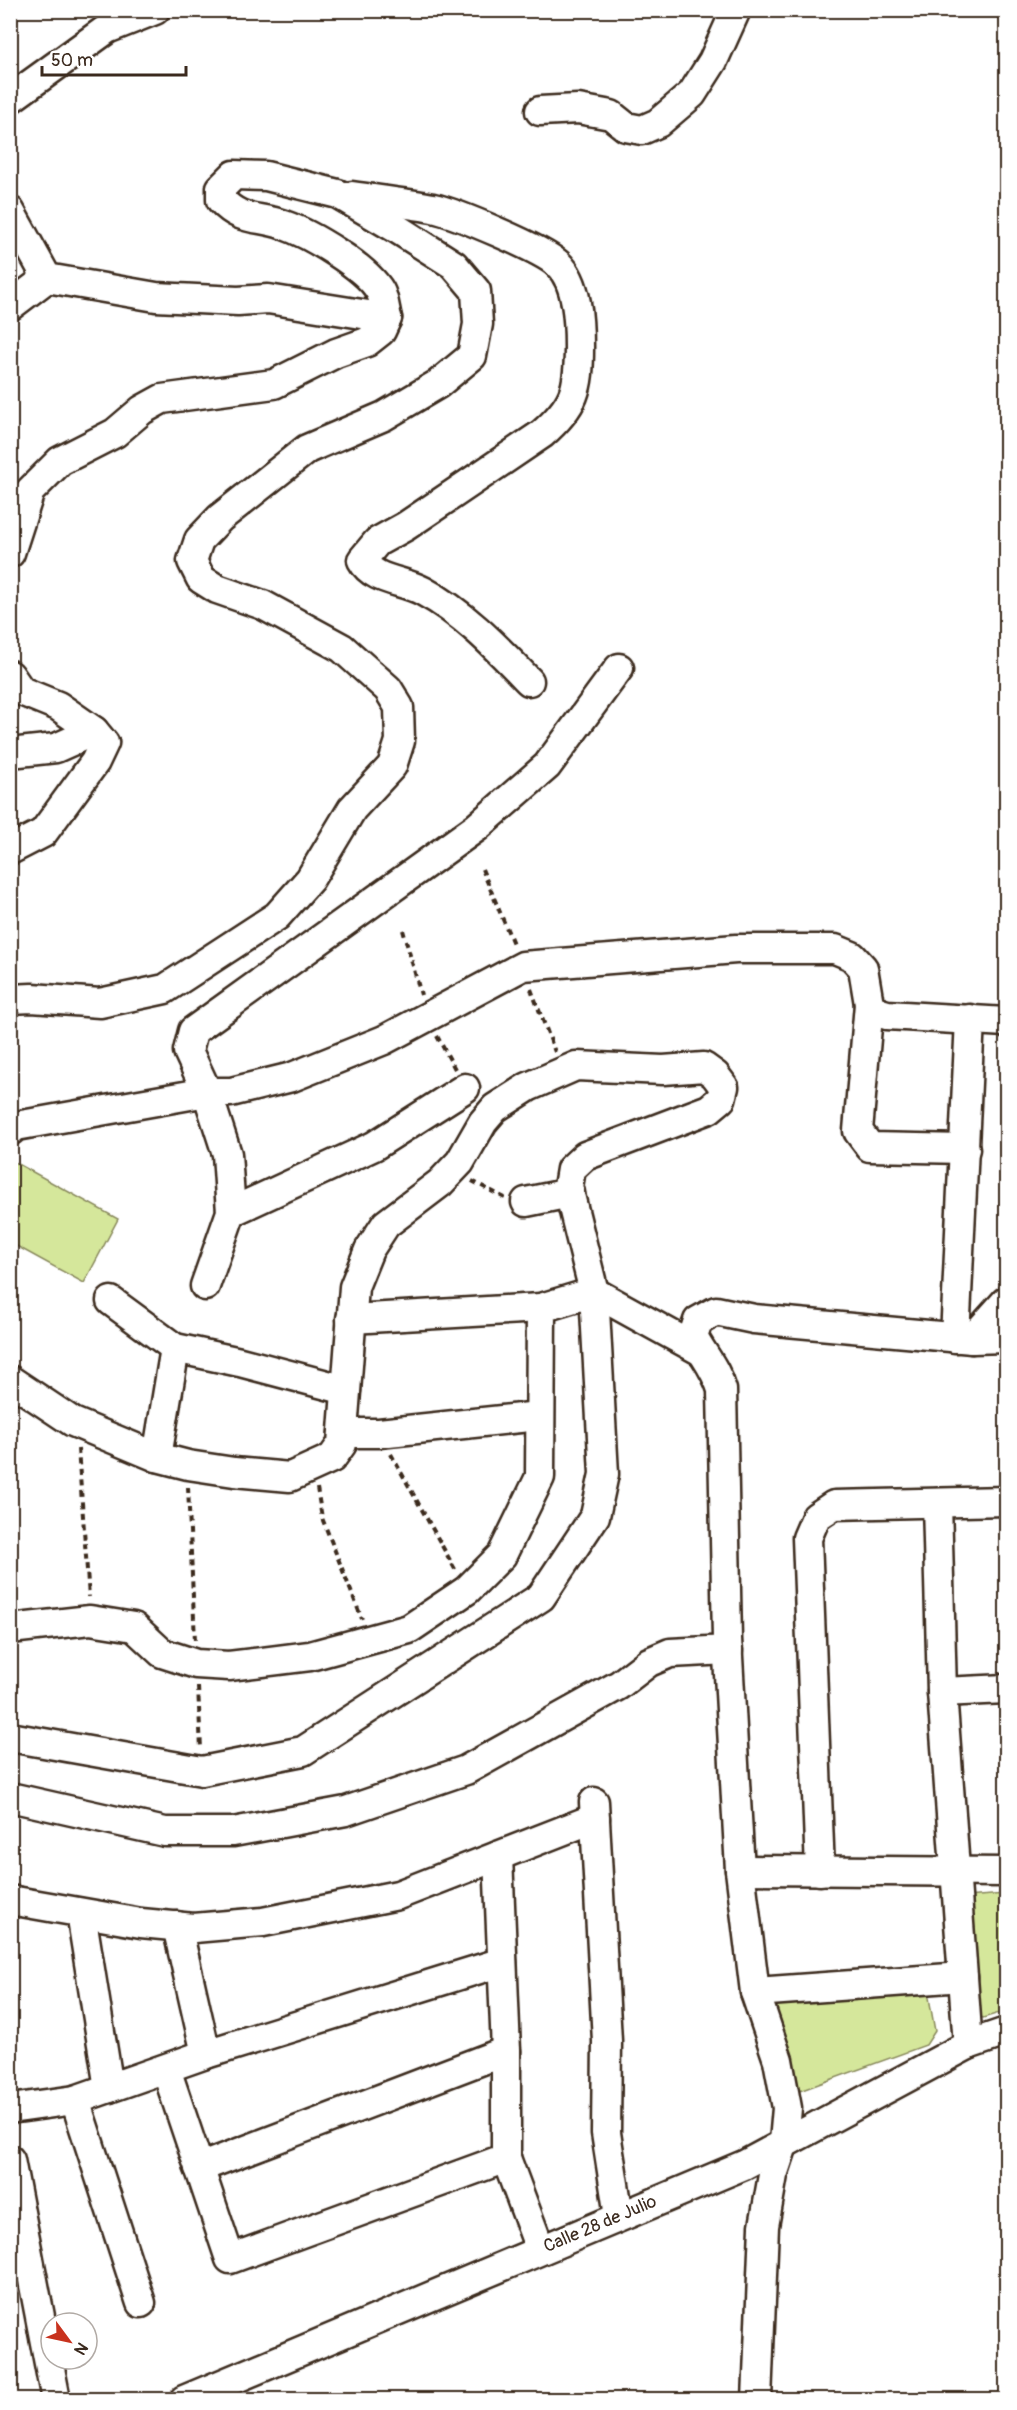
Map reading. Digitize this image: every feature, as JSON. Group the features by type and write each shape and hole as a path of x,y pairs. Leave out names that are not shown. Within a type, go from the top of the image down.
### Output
{"street":[{"path":"10,99 107,29 154,10"},
{"path":"540,111 578,109 611,115 626,127 642,130 658,123 692,94 713,61 736,10"},
{"path":"10,553 30,490 60,461 115,433 142,410 162,399 274,384 336,353 368,342 381,331 387,318 380,291 351,262 283,224 243,217 231,211 221,200 221,188 234,175 256,175 338,194 436,209 526,245 558,265 569,283 576,306 579,338 578,378 572,403 560,418 542,434 406,526 377,542 362,560 374,573 420,589 446,604 489,640 529,681"},
{"path":"10,999 32,998 100,1003 165,989 277,916 310,879 352,809 392,766 400,741 399,707 388,689 342,648 263,605 216,589 201,579 192,561 199,540 220,518 307,449 384,416 438,384 472,356 478,324 476,291 454,265 338,194"},
{"path":"10,211 47,278"},
{"path":"10,306 47,278 156,297 238,301 268,299 387,318"},
{"path":"205,1286 231,1212 227,1154 207,1092 188,1052 193,1031 486,819 547,766 619,668"},
{"path":"10,675 21,691 58,706 94,730 104,743 95,762 43,833 10,850"},
{"path":"10,753 56,748 94,730"},
{"path":"10,1131 16,1126 207,1092 231,1092 292,1077 384,1040 523,966 736,949 835,949 852,956 863,968 869,1004 858,1131 862,1140 870,1147 965,1149"},
{"path":"869,1004 877,1012 887,1015 970,1018 1006,1022"},
{"path":"964,1338 965,1149 970,1018"},
{"path":"10,1380 73,1422 157,1457 188,1465 234,1472 290,1477 332,1458 342,1444 354,1287 369,1250 386,1224 452,1171 495,1108 528,1087 576,1066 663,1070 704,1067 715,1075 724,1087 720,1099 709,1109 585,1156 571,1169 568,1187 594,1292 604,1474 596,1516 541,1597 303,1751 202,1771 10,1737"},
{"path":"231,1212 374,1146 465,1088"},
{"path":"526,1202 570,1193"},
{"path":"351,1319 541,1308 594,1292 701,1352"},
{"path":"111,1301 176,1348 346,1390"},
{"path":"964,1338 1006,1301"},
{"path":"10,1629 90,1620 134,1627 162,1653 196,1664 229,1666 310,1656 409,1629 467,1590 502,1555 540,1477 541,1308"},
{"path":"757,2400 764,2226 773,2175 784,2142 785,2099 778,2060 755,1992 740,1870 728,1650 722,1390 717,1371 701,1352 693,1336 698,1321 716,1311 754,1319 964,1338 1006,1338"},
{"path":"157,1457 176,1348"},
{"path":"343,1432 379,1432 539,1416"},
{"path":"820,1871 807,1538 816,1517 834,1505 1006,1501"},
{"path":"937,1503 942,1692 968,2045"},
{"path":"10,1797 165,1832 233,1832 346,1810 466,1770 619,1684 649,1662 670,1653 728,1650"},
{"path":"942,1692 1006,1689"},
{"path":"10,1900 141,1923 194,1928 263,1922 398,1895 498,1856 594,1810 607,2041 606,2133 619,2216"},
{"path":"498,1856 506,2051 506,2158 540,2249"},
{"path":"740,1870 955,1874 1006,1872"},
{"path":"81,1913 109,2088"},
{"path":"177,1926 206,2054"},
{"path":"10,2109 75,2100 206,2054 502,1962"},
{"path":"755,1992 963,1977"},
{"name":"Calle 28 de Julio","path":"184,2400 744,2165 968,2045 1006,2031"},
{"path":"199,2168 506,2051"},
{"path":"166,2069 230,2259 506,2158"},
{"path":"75,2100 141,2303"},
{"path":"10,2160 56,2400"}],"path":[{"path":"452,1171 510,1200 526,1202"},
{"path":"73,1422 79,1458 90,1620"},
{"path":"379,1432 467,1590"},
{"path":"188,1465 202,1771"},
{"path":"313,1466 322,1518 370,1640"}],"green space":[{"path":"11,1160 118,1219 84,1283 11,1243"},
{"path":"1006,1894 1006,2011 983,2018 976,2016 965,1897"},
{"path":"928,1992 935,2031 926,2045 794,2093 771,2002"}]}
